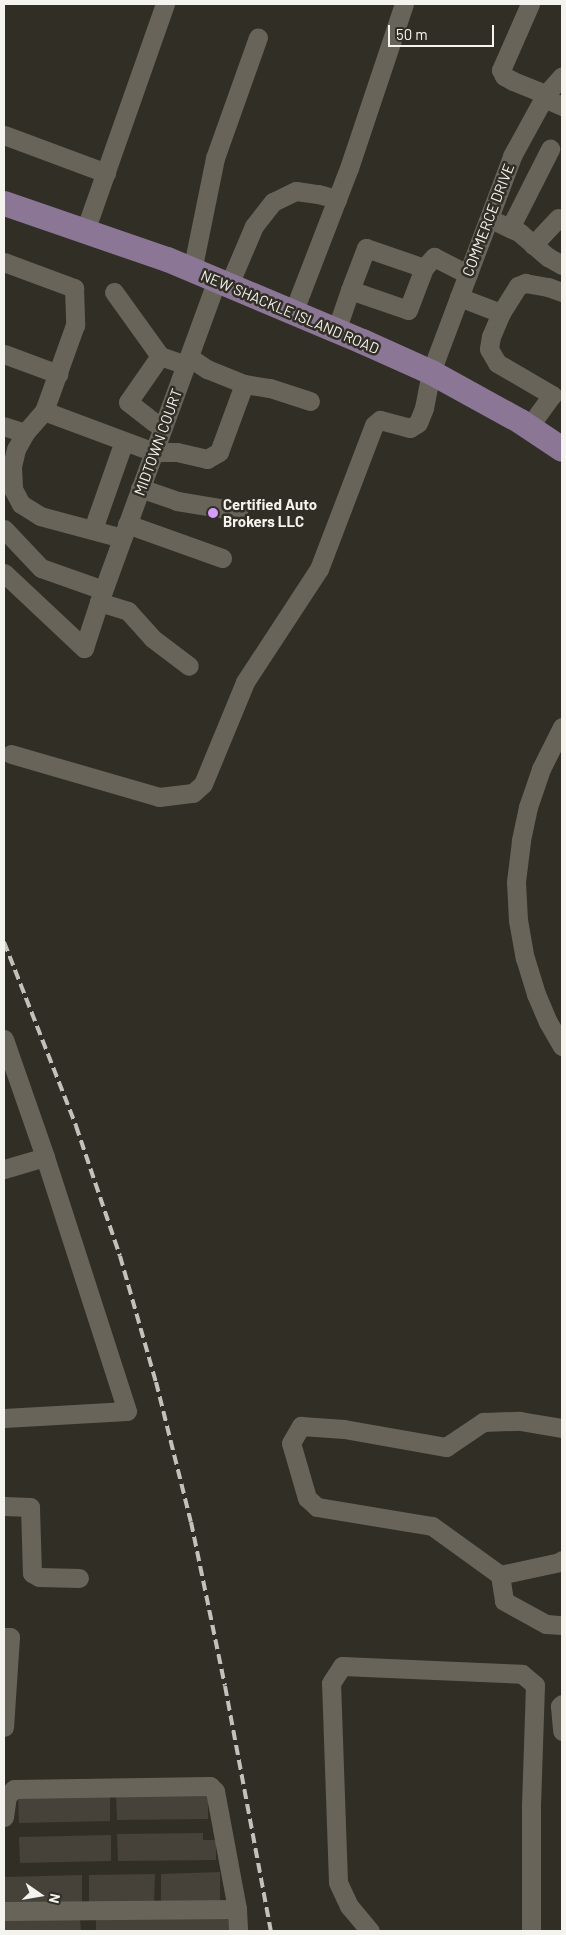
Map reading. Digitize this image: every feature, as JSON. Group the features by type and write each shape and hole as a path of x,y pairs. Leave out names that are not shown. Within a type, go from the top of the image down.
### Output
{"main road":[{"name":"NEW SHACKLE ISLAND ROAD","path":"4,203 167,259 222,284 336,330 431,372 529,427 562,449"}],"street":[{"path":"85,231 165,4"},
{"path":"293,313 337,199 404,4"},
{"path":"530,4 501,70 504,76 562,106"},
{"path":"192,271 215,158 258,36"},
{"name":"COMMERCE DRIVE","path":"12,754 159,797 193,793 203,784 245,682 319,569 374,425 380,420 410,428 418,424 424,408 431,372 512,156 545,96 562,76"},
{"path":"510,228 556,149 525,133"},
{"path":"4,135 106,173"},
{"name":"MIDTOWN COURT","path":"4,573 84,648 101,596 187,361 222,284 254,226 274,202 296,191 337,199"},
{"path":"533,244 561,216"},
{"path":"488,218 520,233 548,257 562,265"},
{"path":"336,330 366,248 424,268"},
{"path":"350,290 408,310 424,268 434,257 468,274"},
{"path":"4,262 74,288 75,326 58,374 44,411 25,433 16,449 12,467 13,489 20,504 40,516 93,529 125,531 222,558"},
{"path":"529,427 552,395 497,363 489,349 491,336 501,313 518,286 525,283 548,286 562,292"},
{"path":"114,292 160,356 187,361 244,384 270,388 310,401"},
{"path":"459,297 501,313"},
{"path":"4,354 58,374"},
{"path":"160,356 128,402 154,422 163,426"},
{"path":"44,411 154,452 177,452 207,458 219,452 244,384"},
{"path":"4,426 25,433"},
{"path":"93,529 124,441"},
{"path":"140,488 177,501 238,511"},
{"path":"4,529 41,568 128,611 152,638 189,666"},
{"path":"4,562 20,546"},
{"path":"562,727 541,768 528,807 521,841 516,882 518,920 525,958 536,994 548,1022 562,1046"},
{"path":"4,1039 45,1157 127,1411 4,1418"},
{"path":"4,1169 45,1157"},
{"path":"562,1428 520,1421 483,1422 446,1447 344,1429 301,1426 291,1443 307,1498 316,1507 432,1526 500,1575 504,1600 546,1624 562,1625"},
{"path":"4,1506 30,1507 32,1573 39,1577 79,1578"},
{"path":"500,1575 562,1560"},
{"path":"4,1637 10,1637 4,1726"},
{"path":"370,1931 349,1906 338,1882 331,1683 342,1666 522,1674 535,1685 531,1931"},
{"path":"534,1706 561,1705 562,1731"},
{"path":"4,1817 7,1796 14,1790 210,1786 215,1791 237,1909 238,1931"},
{"path":"4,1911 237,1909"}],"building":[{"path":"208,1793 208,1819 117,1820 116,1794"},
{"path":"110,1794 110,1821 19,1823 18,1796"},
{"path":"203,1833 203,1840 216,1840 216,1860 118,1861 117,1834"},
{"path":"111,1835 111,1861 20,1863 19,1837"},
{"path":"220,1872 220,1903 161,1904 161,1874"},
{"path":"155,1874 154,1904 89,1904 89,1875"},
{"path":"82,1875 82,1904 4,1906 4,1877"},
{"path":"233,1916 233,1931 96,1931 96,1918"},
{"path":"80,1919 81,1931 4,1931 4,1920"}],"railway":[{"path":"4,942 76,1126 120,1256 156,1382 191,1522 225,1686 271,1931"}],"place":[{"name":"Certified Auto Brokers LLC","path":"213,513"}]}
